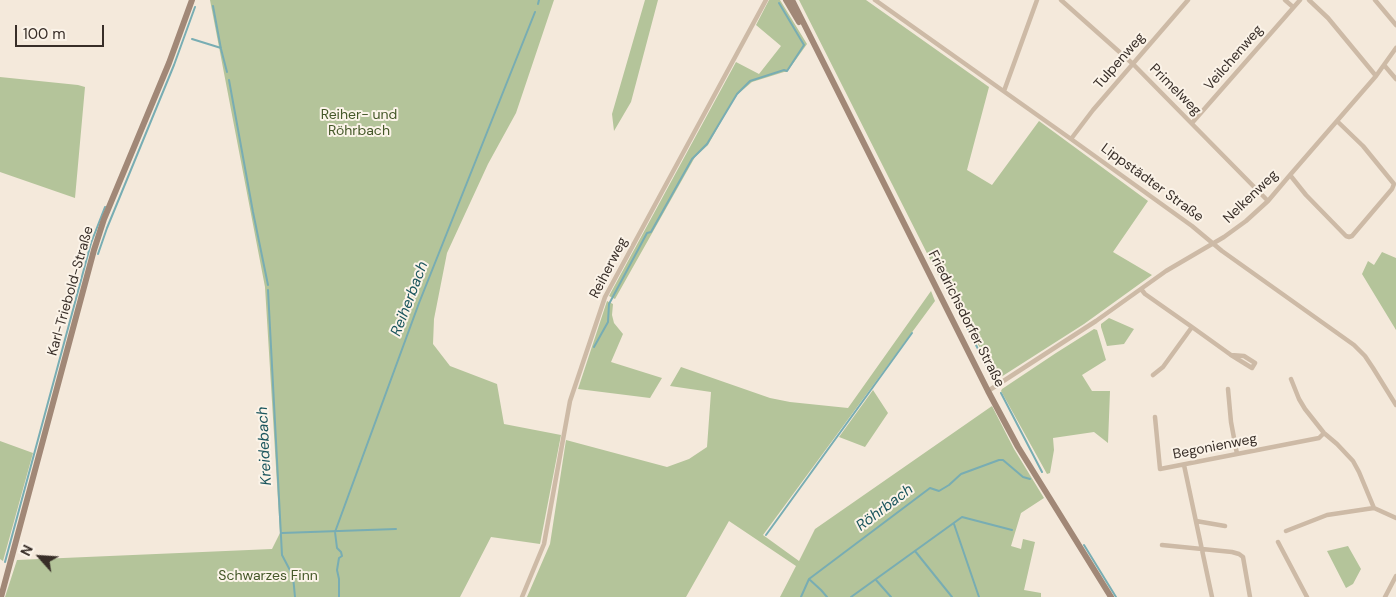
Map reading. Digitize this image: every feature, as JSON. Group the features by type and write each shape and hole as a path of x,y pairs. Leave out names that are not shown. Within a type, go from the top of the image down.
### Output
{"main road":[{"name":"Karl-Triebold-Straße","path":"1,597 94,250 104,219 169,64 192,0"},
{"name":"Friedrichsdorfer Straße","path":"786,0 813,44 988,391 1022,454 1111,597"},
{"name":"Friedrichsdorfer Straße","path":"792,0 813,44"}],"street":[{"name":"Reiherweg","path":"522,597 544,544 570,401 605,297 766,0"},
{"name":"Lippstädter Straße","path":"875,0 1192,226 1356,346 1374,368 1396,404"},
{"path":"1004,92 1037,0"},
{"name":"Primelweg","path":"1061,0 1133,64 1268,201"},
{"name":"Tulpenweg","path":"1071,139 1093,110 1188,0"},
{"path":"1285,0 1293,8"},
{"name":"Veilchenweg","path":"1192,123 1300,0"},
{"path":"1309,0 1328,18 1376,76"},
{"path":"1375,0 1396,25"},
{"name":"Nelkenweg","path":"988,391 1096,321 1166,271 1233,231 1268,201 1376,76 1396,48"},
{"path":"1384,65 1396,79"},
{"path":"1290,175 1306,195 1346,236 1352,236 1392,189 1394,184 1363,146 1337,121"},
{"path":"1141,289 1145,294 1232,355 1252,368 1255,363 1244,356 1232,355"},
{"path":"1153,375 1168,361 1192,327"},
{"path":"1291,379 1305,409 1324,433 1342,448 1353,461 1374,508"},
{"path":"1228,389 1231,422 1237,454"},
{"name":"Begonienweg","path":"1155,417 1160,469 1318,438 1324,433"},
{"path":"1184,465 1212,597"},
{"path":"1286,531 1327,515 1374,508 1396,518"},
{"path":"1196,521 1225,526"},
{"path":"1278,542 1307,597"},
{"path":"1162,546 1239,554 1243,557 1250,597"},
{"path":"1384,597 1396,576"}],"green space":[{"name":"Reiher- und Röhrbach","path":"210,0 554,0 516,113 488,164 447,253 434,319 433,344 450,366 497,384 504,424 561,435 540,544 491,537 460,597 5,597 17,560 272,549 280,533 265,287"},
{"path":"645,0 658,0 631,102 614,131 612,114"},
{"path":"769,0 780,0 807,44 787,72 752,82 738,94 708,145 695,157 615,299 609,296 736,62 759,74 781,46 756,25"},
{"path":"799,0 866,0 989,87 967,170 992,185 1039,121 1148,201 1113,252 1152,275 1084,324 1001,377 995,378 946,281 945,273 938,275"},
{"path":"0,77 85,87 75,198 0,172"},
{"path":"1382,252 1396,258 1396,330 1362,274 1368,261 1374,265"},
{"path":"931,291 935,301 763,535 799,561 815,529 992,406 1014,449 1044,498 1021,513 1011,546 1021,549 1023,539 1035,542 1024,590 1041,593 1041,597 780,597 796,566 729,521 686,597 527,597 550,544 566,440 667,467 689,459 707,447 711,392 670,386 681,367 770,398 848,408"},
{"path":"607,301 613,304 612,315 614,323 623,334 611,362 662,378 650,398 578,389"},
{"path":"1109,318 1134,329 1124,344 1107,346 1101,324"},
{"path":"1094,329 1097,330 1106,360 1082,375 1092,391 1110,391 1108,443 1094,432 1053,438 1054,450 1050,473 1047,474 1001,391"},
{"path":"873,390 888,413 865,447 839,437"},
{"path":"0,441 33,453 3,561 0,559"},
{"path":"1348,546 1361,569 1353,584 1346,588 1327,551"}],"waterway":[{"name":"Reiherbach","path":"538,4 539,0"},
{"path":"594,347 608,322 609,304 647,233 651,232 692,159 707,144 737,94 750,81 784,70 787,71 804,45 779,3"},
{"name":"Kreidebach","path":"213,6 227,72"},
{"path":"98,254 174,65 195,7"},
{"name":"Reiherbach","path":"339,597 337,570 339,558 342,556 337,548 335,532 419,303 535,12"},
{"path":"192,39 221,48"},
{"name":"Kreidebach","path":"229,80 268,285"},
{"path":"5,562 91,243 105,207"},
{"name":"Röhrbach","path":"941,261 946,287 992,376"},
{"name":"Kreidebach","path":"268,290 282,555 293,576 295,597"},
{"path":"766,535 912,333"},
{"name":"Röhrbach","path":"1001,393 1042,472"},
{"name":"Röhrbach","path":"801,597 809,579 930,488 939,491 961,474 999,460 1003,460 1023,477 1030,479"},
{"path":"851,597 962,517 1012,530"},
{"path":"954,524 979,597"},
{"name":"Reiherbach","path":"282,533 396,529"},
{"path":"1084,545 1116,597"},
{"path":"915,551 952,597"},
{"path":"809,579 827,597"},
{"path":"876,580 891,597"}],"park label":[{"name":"Schwarzes Finn","path":"268,576"}]}
